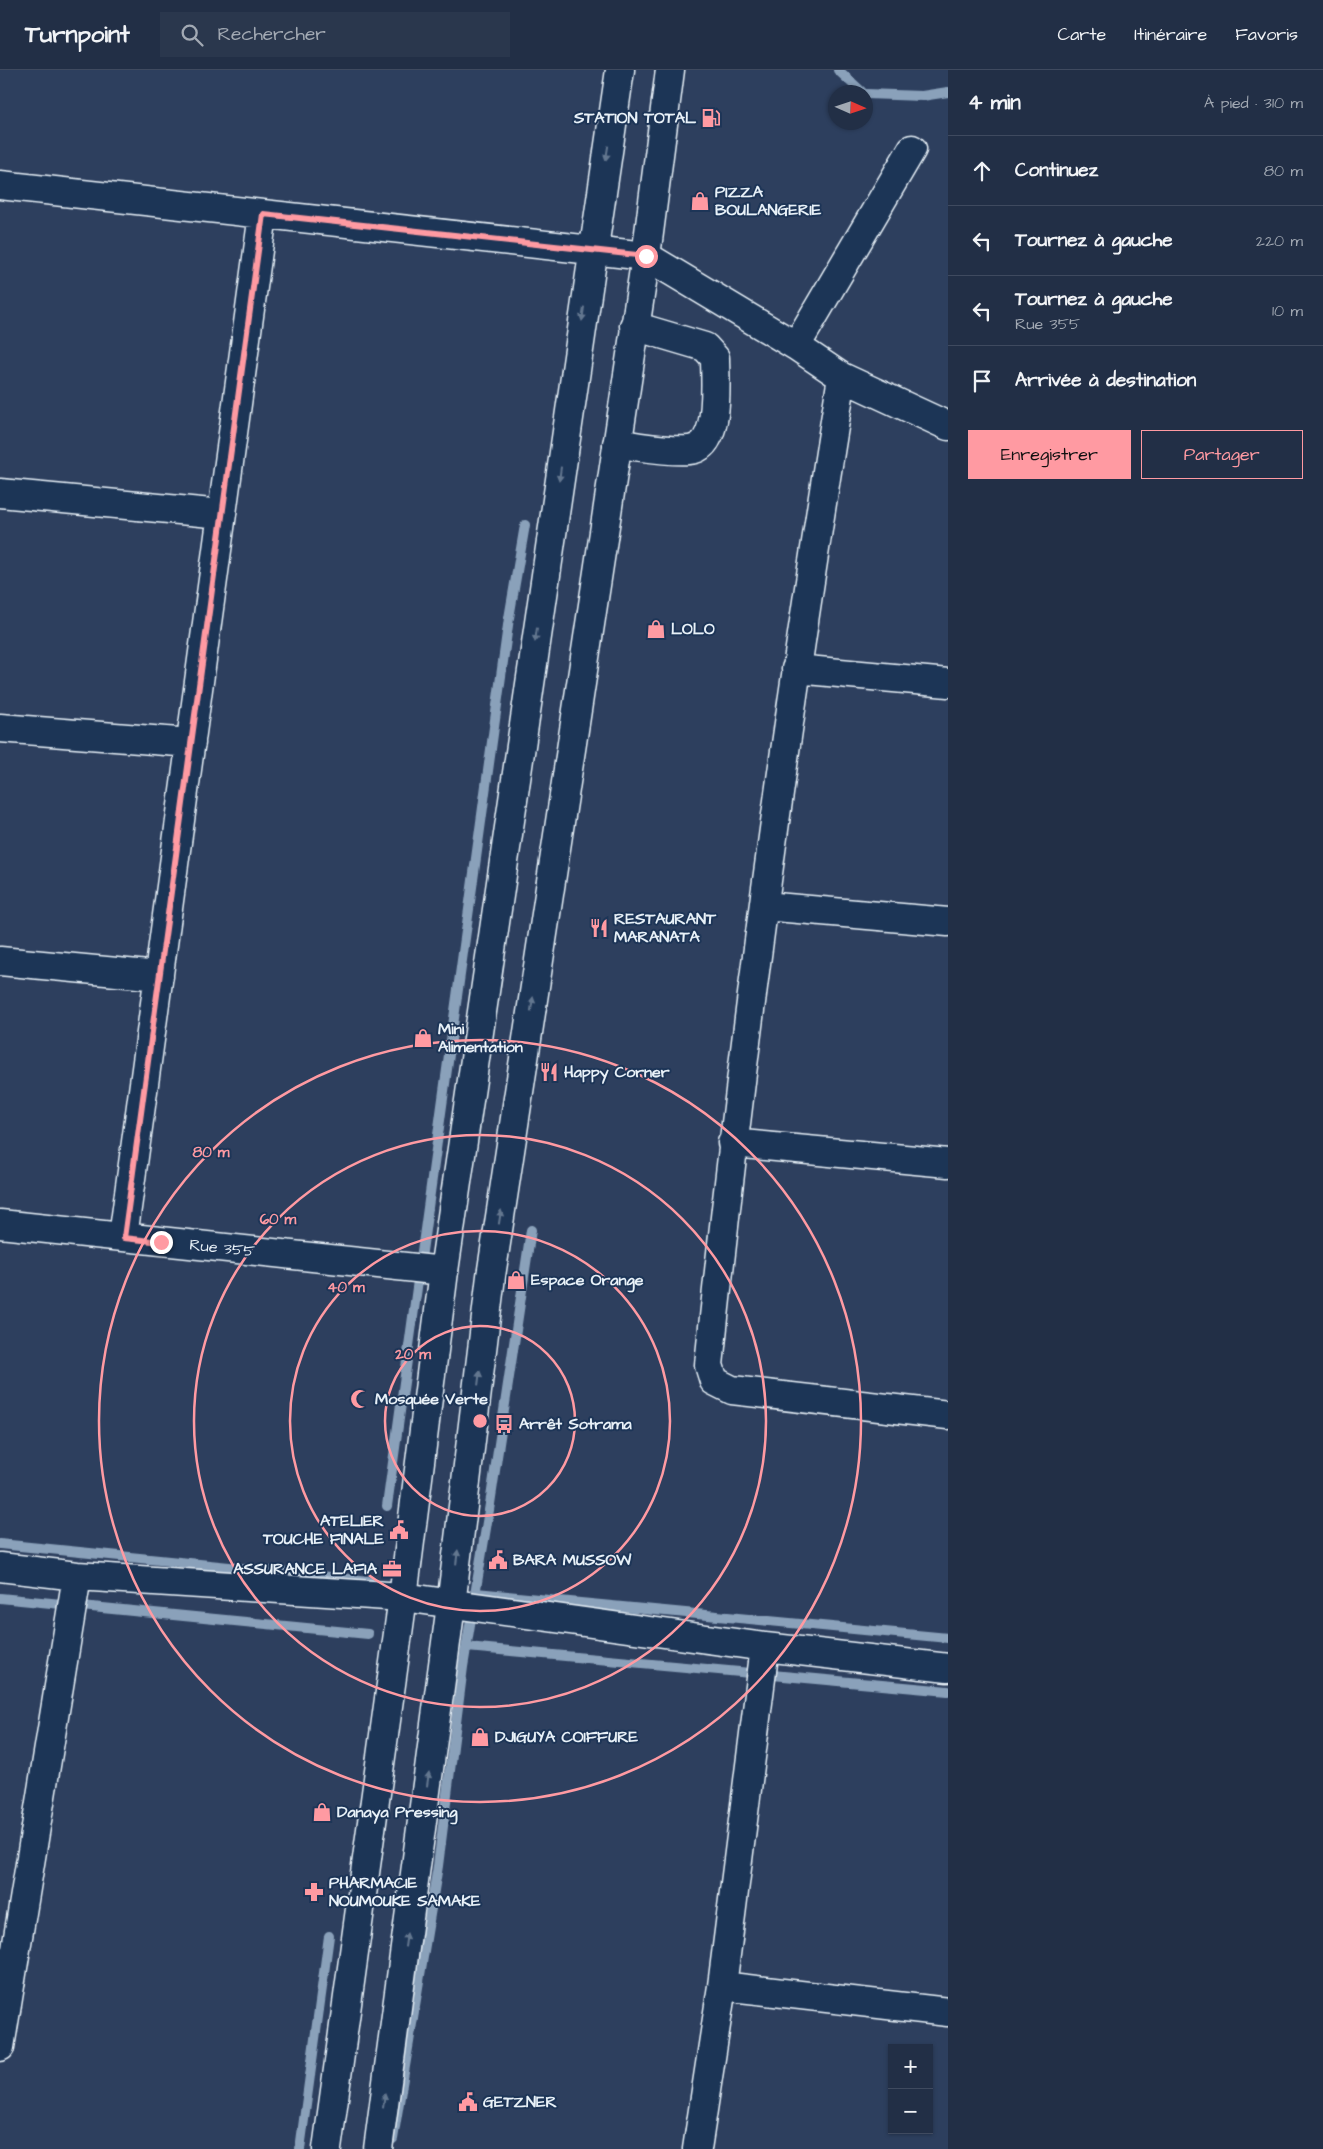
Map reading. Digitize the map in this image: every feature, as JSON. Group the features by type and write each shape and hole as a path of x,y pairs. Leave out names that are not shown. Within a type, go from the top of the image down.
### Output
{"street":[{"path":"327,2149 403,1597 444,1271 592,250 620,70"},
{"path":"378,2149 451,1605 491,1276 646,256 670,70"},
{"path":"796,346 912,149"},
{"path":"0,185 646,256 796,346 842,376 948,426"},
{"path":"124,1238 263,214"},
{"path":"617,444 691,450 704,442 714,423 715,358 705,347 634,326"},
{"path":"842,376 796,670 732,1143 709,1365 714,1381 732,1390 948,1414"},
{"path":"0,493 222,514"},
{"path":"796,670 948,683"},
{"path":"0,728 190,744"},
{"path":"764,906 948,922"},
{"path":"0,961 159,976"},
{"path":"732,1143 948,1163"},
{"name":"Rue 355","path":"0,1224 444,1271"},
{"path":"0,1567 77,1576 403,1597 765,1647 948,1668"},
{"path":"0,2047 11,1911 77,1576"},
{"path":"697,2149 722,1986 765,1647"},
{"path":"722,1986 948,2012"}],"waterway":[{"path":"838,70 854,85"},
{"path":"873,94 922,96 948,92"},
{"path":"387,1506 509,618 525,525"},
{"path":"393,2139 438,1866 463,1667 490,1504 531,1230"},
{"path":"0,1544 369,1581"},
{"path":"476,1593 948,1638"},
{"path":"0,1598 368,1634"},
{"path":"467,1647 948,1691"},
{"path":"300,2149 329,1936"}],"place":[{"name":"STATION TOTAL","path":"711,118"},
{"name":"PIZZA BOULANGERIE","path":"700,201"},
{"name":"LOLO","path":"656,629"},
{"name":"RESTAURANT MARANATA","path":"599,928"},
{"name":"Mini Alimentation","path":"423,1038"},
{"name":"Happy Corner","path":"549,1072"},
{"name":"Espace Orange","path":"516,1280"},
{"name":"Mosquée Verte","path":"360,1399"},
{"name":"Arrêt Sotrama","path":"504,1424"},
{"name":"ATELIER TOUCHE FINALE","path":"399,1530"},
{"name":"BARA MUSSOW","path":"498,1560"},
{"name":"ASSURANCE LAFIA","path":"392,1569"},
{"name":"DJIGUYA COIFFURE","path":"480,1737"},
{"name":"Danaya Pressing","path":"322,1812"},
{"name":"PHARMACIE NOUMOUKE SAMAKE","path":"314,1892"},
{"name":"GETZNER","path":"468,2102"}],"route":[{"path":"161,1242 124,1238 263,214 646,256"}]}
